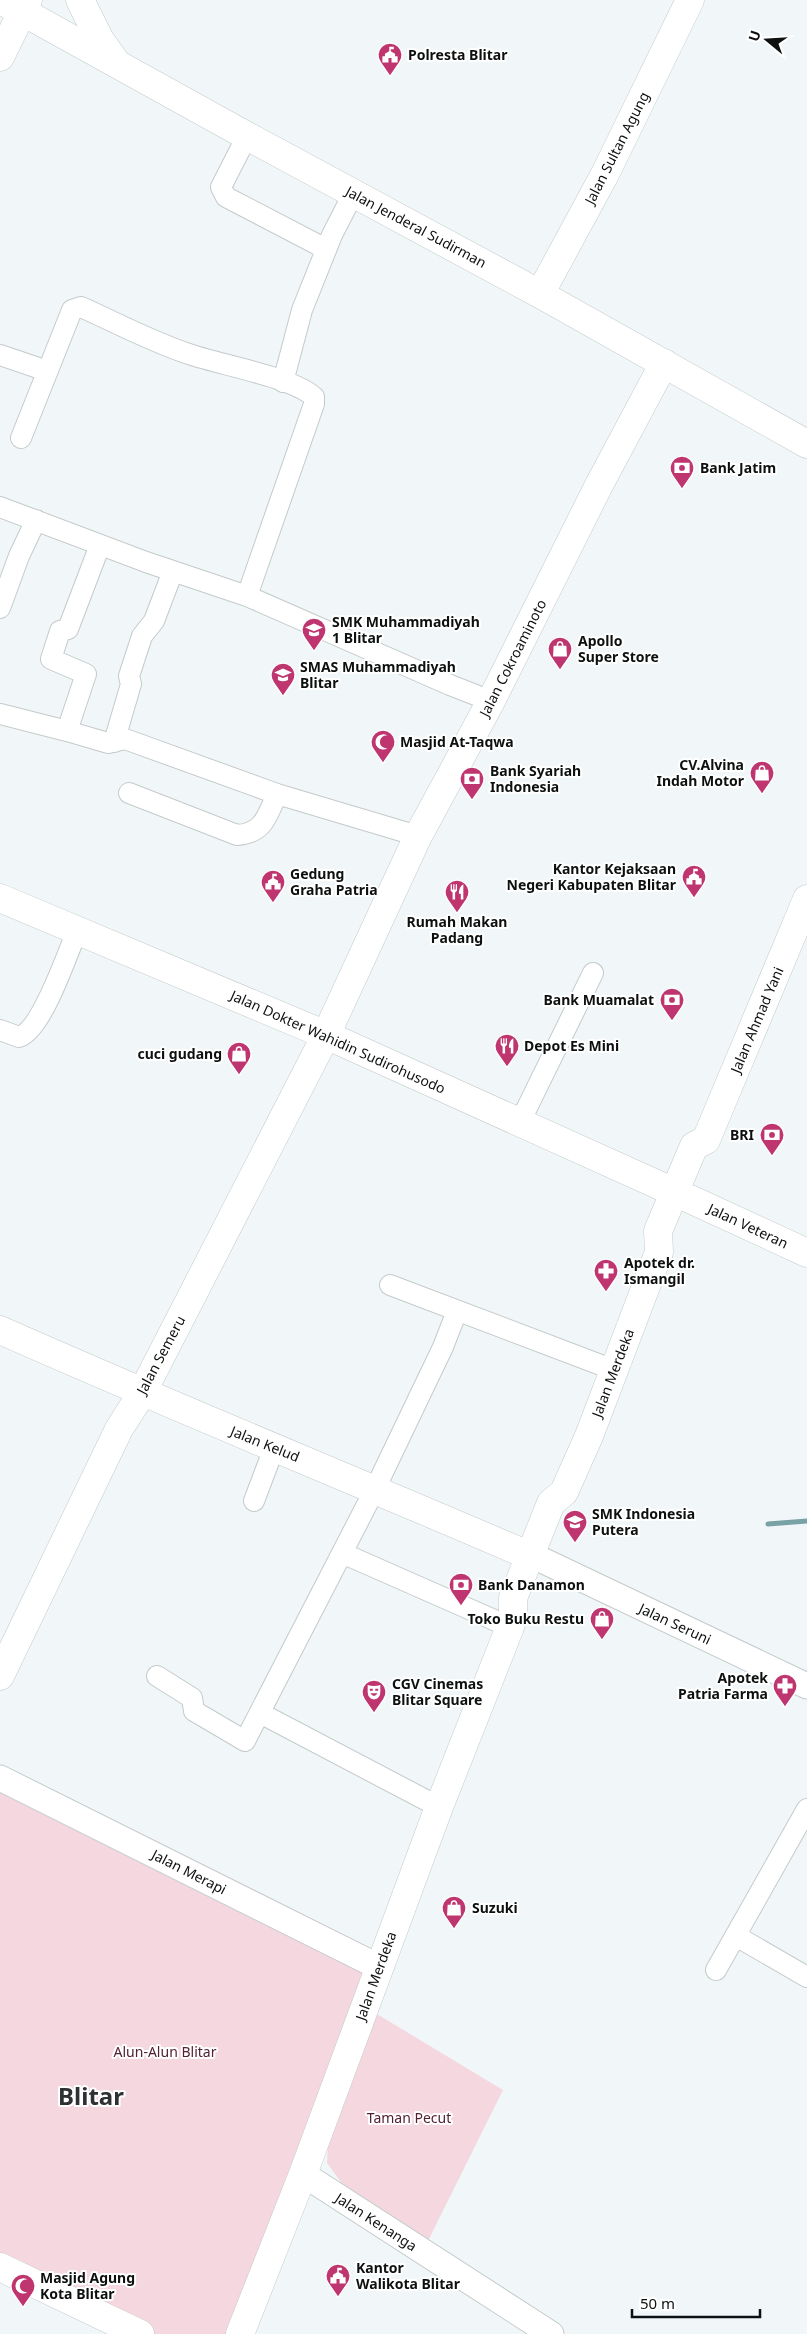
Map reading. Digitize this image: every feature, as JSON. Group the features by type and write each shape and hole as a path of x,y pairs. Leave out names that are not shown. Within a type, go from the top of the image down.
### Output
{"main road":[{"path":"80,0 100,40 118,65"},
{"name":"Jalan Sultan Agung","path":"540,294 605,174 690,0"},
{"path":"0,57 17,4"},
{"name":"Jalan Jenderal Sudirman","path":"17,4 118,65 540,294 807,444"},
{"name":"Jalan Cokroaminoto","path":"326,1035 418,836 491,701 598,487 664,363"},
{"name":"Jalan Dokter Wahidin Sudirohusodo","path":"0,898 326,1035 682,1196"},
{"name":"Jalan Ahmad Yani","path":"682,1196 694,1146 706,1140 807,899"},
{"name":"Jalan Semeru","path":"0,1676 119,1428 142,1393 326,1035"},
{"name":"Jalan Merdeka","path":"240,2334 303,2174 439,1807 511,1622 513,1598 537,1559 551,1503 564,1492 614,1370 659,1252 658,1231 682,1196"},
{"name":"Jalan Veteran","path":"682,1196 807,1253"},
{"name":"Jalan Kelud","path":"0,1330 142,1393 375,1489 537,1559"},
{"path":"0,2267 140,2334"}],"street":[{"path":"247,136 221,187 222,191 226,196 326,249"},
{"path":"283,382 302,310 326,249 353,194"},
{"path":"21,438 72,310 81,306 191,355 283,382 309,393 314,397 314,404 247,596"},
{"path":"0,355 48,370"},
{"path":"0,507 100,545 247,596 450,685 491,701"},
{"path":"0,608 36,520"},
{"path":"67,731 86,674 51,659 60,632 68,629 100,545"},
{"path":"114,742 131,684 129,676 136,652 142,636 154,621 173,571"},
{"path":"0,714 108,743 120,738 124,739 277,794 418,836"},
{"path":"128,793 237,836 249,835 263,825 277,794"},
{"path":"0,1030 19,1037 28,1033 39,1020 77,931"},
{"path":"520,1122 593,973"},
{"path":"390,1285 614,1370"},
{"path":"157,1676 192,1698 194,1711 246,1740 375,1489 443,1347 457,1311"},
{"path":"254,1501 274,1448"},
{"path":"342,1553 511,1622"},
{"name":"Jalan Seruni","path":"537,1559 807,1686"},
{"path":"260,1713 439,1807"},
{"name":"Jalan Merapi","path":"0,1778 379,1967"},
{"path":"716,1970 807,1809"},
{"path":"736,1936 807,1977"},
{"name":"Jalan Kenanga","path":"303,2174 551,2334"}],"green space":[{"name":"Alun-Alun Blitar","path":"0,1788 372,1969 233,2334 153,2334 0,2264"},
{"name":"Taman Pecut","path":"372,2011 503,2090 428,2241 343,2185 327,2163 328,2145"}],"waterway":[{"path":"768,1524 807,1521"}],"place":[{"name":"Polresta Blitar","path":"390,76"},
{"name":"Bank Jatim","path":"682,489"},
{"name":"SMK Muhammadiyah 1 Blitar","path":"314,651"},
{"name":"Apollo Super Store","path":"560,670"},
{"name":"SMAS Muhammadiyah Blitar","path":"283,696"},
{"name":"Masjid At-Taqwa","path":"383,763"},
{"name":"CV.Alvina Indah Motor","path":"762,794"},
{"name":"Bank Syariah Indonesia","path":"472,800"},
{"name":"Kantor Kejaksaan Negeri Kabupaten Blitar","path":"694,898"},
{"name":"Gedung Graha Patria","path":"273,903"},
{"name":"Rumah Makan Padang","path":"457,913"},
{"name":"Bank Muamalat","path":"672,1021"},
{"name":"Depot Es Mini","path":"507,1067"},
{"name":"cuci gudang","path":"239,1075"},
{"name":"BRI","path":"772,1156"},
{"name":"Apotek dr. Ismangil","path":"606,1292"},
{"name":"SMK Indonesia Putera","path":"575,1543"},
{"name":"Bank Danamon","path":"461,1606"},
{"name":"Toko Buku Restu","path":"602,1640"},
{"name":"Apotek Patria Farma","path":"785,1707"},
{"name":"CGV Cinemas Blitar Square","path":"374,1713"},
{"name":"Suzuki","path":"454,1929"},
{"name":"Kantor Walikota Blitar","path":"338,2297"},
{"name":"Masjid Agung Kota Blitar","path":"23,2307"}],"district":[{"name":"Blitar","path":"91,2097"}]}
